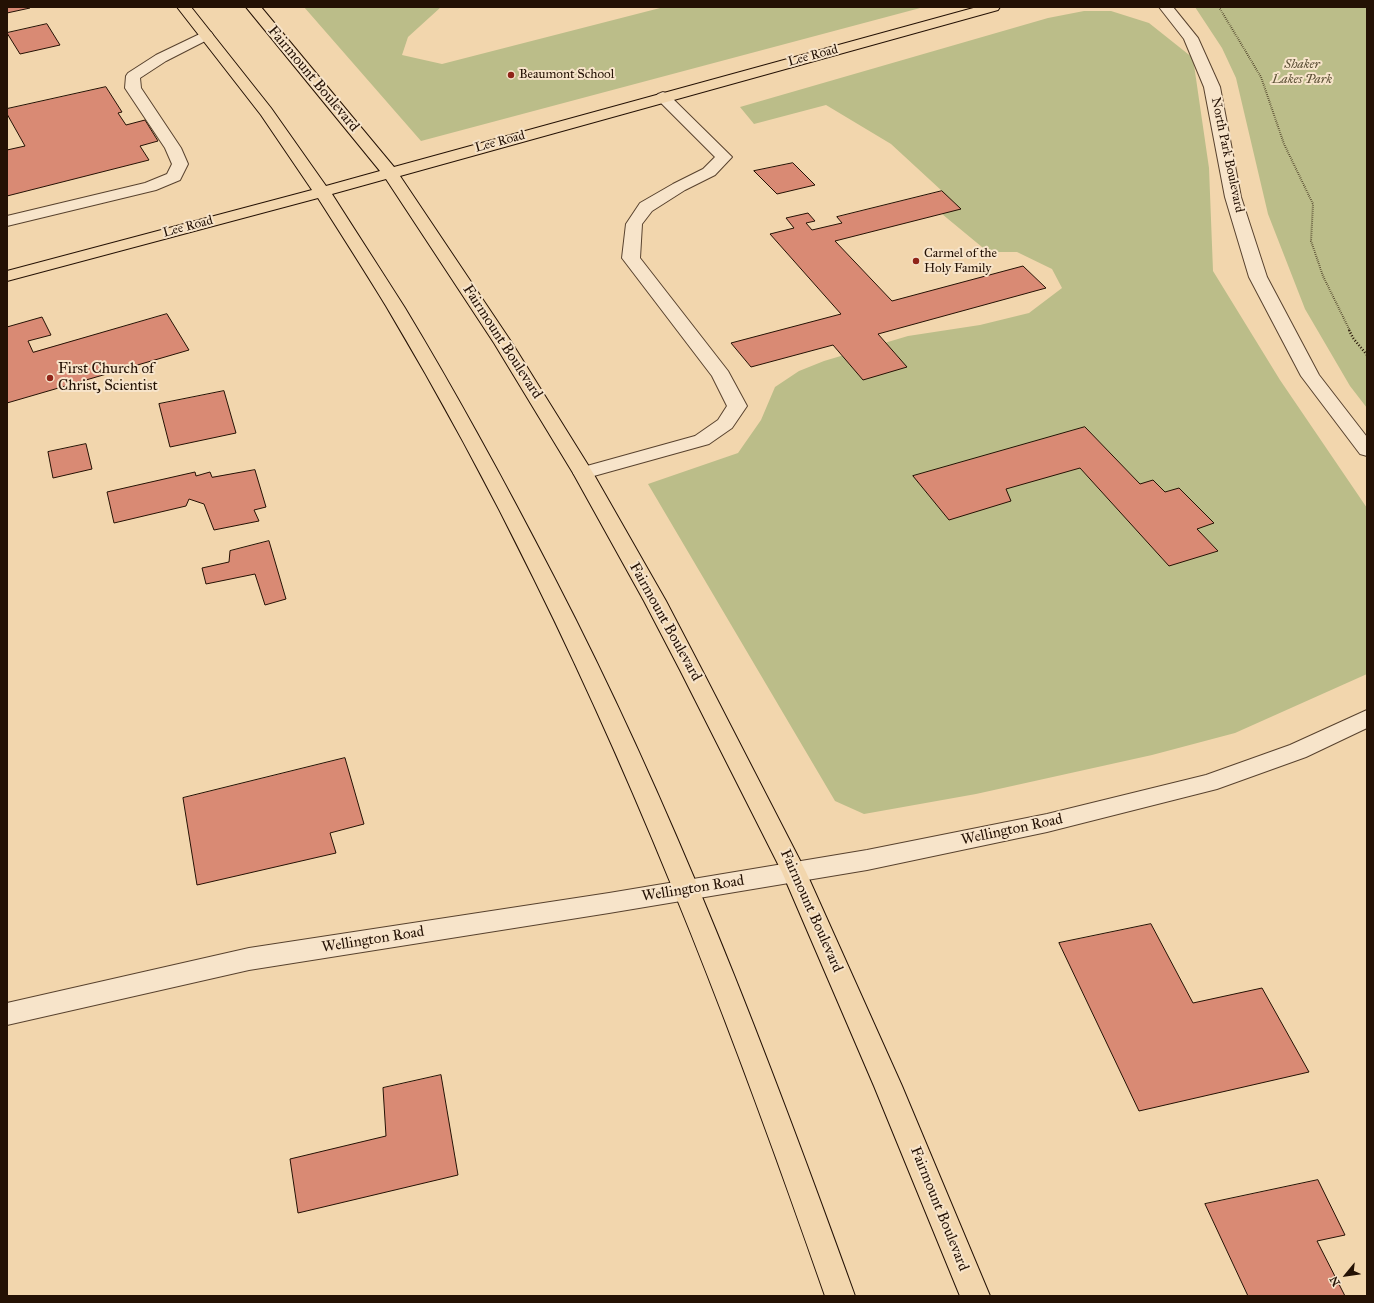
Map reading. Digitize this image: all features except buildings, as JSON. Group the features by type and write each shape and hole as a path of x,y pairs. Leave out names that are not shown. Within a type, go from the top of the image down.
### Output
{"main road":[{"path":"184,7 283,135 322,192 408,327 470,438 534,558 584,661 688,890 744,1031 797,1172 840,1296"},
{"name":"Fairmount Boulevard","path":"253,7 390,173 503,342 583,474 691,670 794,872 888,1086 975,1296"},
{"name":"Lee Road","path":"7,276 322,192 993,7"}],"street":[{"name":"North Park Boulevard","path":"1166,7 1190,38 1212,86 1233,197 1258,277 1310,376 1367,450"},
{"path":"7,221 150,187 174,177 180,164 173,148 133,88 133,76 161,58 206,35"},
{"path":"583,474 702,440 724,424 737,406 721,375 632,258 634,224 646,207 679,186 709,172 724,157 663,97"},
{"name":"Wellington Road","path":"7,1014 249,959 688,890 867,860 1047,823 1209,783 1298,751 1367,718"}],"path":[{"path":"1218,7 1261,77 1284,144 1312,204 1312,241 1323,276 1353,338 1367,355"}],"green space":[{"name":"Beaumont School","path":"304,7 441,7 408,37 402,55 442,64 664,7 924,7 421,141"},
{"name":"Shaker Lakes Park","path":"1195,7 1367,7 1367,408 1350,386 1305,309 1268,214 1236,78 1222,48"},
{"path":"1084,11 1111,11 1149,23 1193,58 1209,168 1213,271 1280,380 1367,508 1367,674 1235,733 1152,755 976,794 864,814 835,801 648,484 738,453 761,420 775,387 799,371 824,361 908,336 980,325 1029,313 1062,288 1052,269 1017,252 988,252 942,214 942,191 891,144 826,105 754,124 740,107 1048,18"}],"place":[{"name":"Beaumont School","path":"511,75"},
{"name":"Carmel of the Holy Family","path":"916,261"},
{"name":"First Church of Christ, Scientist","path":"50,378"}]}
